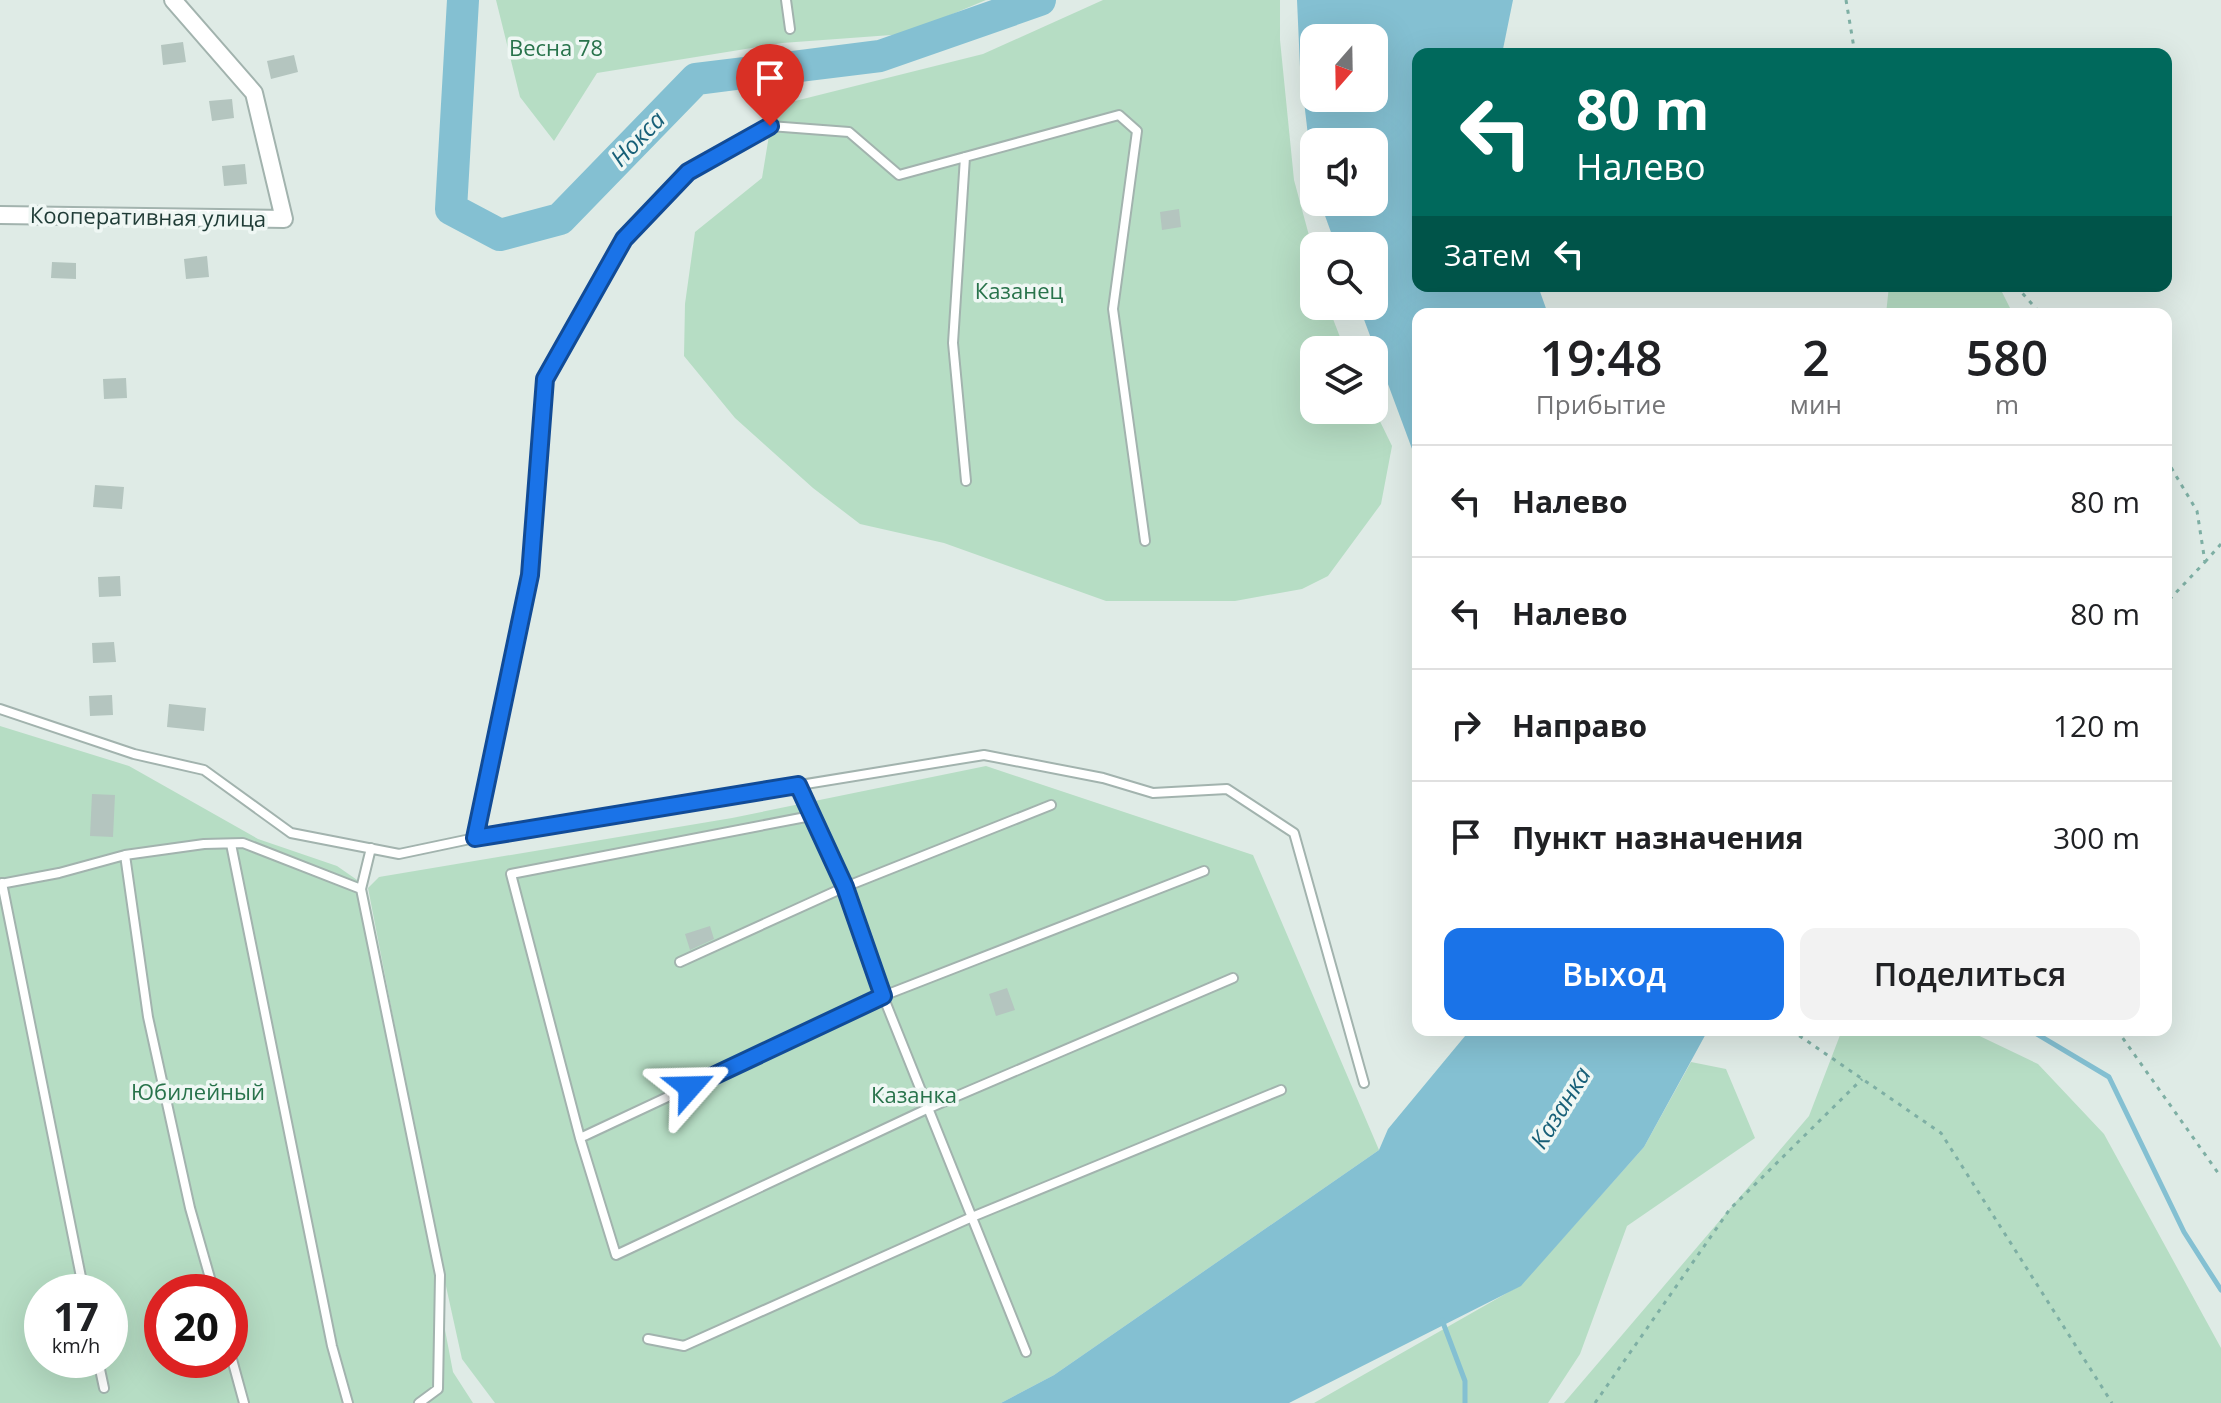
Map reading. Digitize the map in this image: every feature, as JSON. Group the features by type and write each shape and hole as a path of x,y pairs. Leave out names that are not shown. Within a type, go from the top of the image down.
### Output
{"street":[{"name":"Кооперативная улица","path":"0,215 284,219 254,93 173,0"}],"lane":[{"path":"786,0 790,29"},
{"path":"475,838 530,575 545,379 624,239 688,172 770,126 849,132 899,175 1119,115 1137,131 1113,309 1145,541"},
{"path":"965,157 953,343 966,481"},
{"path":"0,709 134,754 204,770 291,833 399,854 475,838 984,755 1103,778 1153,793 1227,789 1294,833 1364,1083"},
{"path":"798,785 845,887 883,996 1026,1352"},
{"path":"680,962 845,887 1051,805"},
{"path":"811,816 511,874 580,1138 616,1255 929,1108 1233,978"},
{"path":"80,1274 1,883 59,873 125,855 243,843 361,889"},
{"path":"231,844 292,1155 332,1346 348,1403"},
{"path":"371,848 361,889 440,1275 438,1389 419,1403"},
{"path":"125,855 148,1017 190,1208 209,1274"},
{"path":"580,1138 883,996 1204,871"},
{"path":"648,1339 684,1346 972,1217 1281,1090"},
{"path":"102,1378 104,1388"},
{"path":"237,1378 244,1403"}],"path":[{"path":"1846,0 1854,48"},
{"path":"2021,292 2036,308"},
{"path":"2172,469 2197,511 2205,562"},
{"path":"2172,597 2221,544"},
{"path":"1800,1036 1941,1133 2112,1403"},
{"path":"2121,1036 2221,1177"},
{"path":"1595,1403 1730,1209 1862,1079"}],"green space":[{"name":"Весна 78","path":"496,0 986,0 905,34 782,43 597,73 554,141 520,97"},
{"name":"Казанец","path":"1103,0 1280,0 1280,40 1294,180 1300,216 1304,216 1308,232 1300,232 1300,320 1333,320 1340,336 1300,336 1300,424 1381,424 1392,446 1381,504 1328,576 1302,589 1235,601 1106,601 944,543 860,524 813,488 735,418 684,356 685,304 695,232 762,178 775,99 795,101 983,54"},
{"path":"1888,292 2002,292 2010,308 1887,308"},
{"name":"Юбилейный","path":"0,726 129,766 258,839 337,866 360,882 453,1372 473,1403 0,1403"},
{"name":"Казанка","path":"986,766 1253,855 1379,1150 1054,1375 1001,1403 495,1403 462,1359 368,888 379,877 732,818"},
{"path":"1840,1036 1980,1036 2038,1064 2104,1134 2221,1348 2221,1403 1564,1403 1809,1116"},
{"path":"1691,1062 1726,1069 1755,1138 1627,1226 1580,1354 1548,1403 1314,1403 1521,1285 1644,1147"}],"water":[{"path":"1297,0 1513,0 1503,48 1412,48 1412,292 1540,292 1546,308 1412,308 1412,449 1388,384 1388,336 1370,336 1364,320 1388,320 1388,232 1331,232 1325,216 1388,216 1388,128 1307,128 1305,112 1388,112 1388,24 1300,24 1300,67"},
{"name":"Казанка","path":"1465,1036 1705,1036 1644,1147 1521,1286 1289,1403 1001,1403 1054,1375 1379,1150 1388,1129"}],"building":[{"path":"183,42 186,62 163,65 161,45"},
{"path":"294,55 298,72 271,79 267,61"},
{"path":"232,99 234,118 212,121 209,101"},
{"path":"245,164 247,184 224,186 222,166"},
{"path":"1179,209 1181,227 1162,230 1160,212"},
{"path":"207,256 209,277 186,279 184,259"},
{"path":"52,262 76,263 76,279 51,278"},
{"path":"126,378 127,398 104,399 103,379"},
{"path":"95,485 124,487 122,509 93,507"},
{"path":"120,576 121,596 99,597 98,577"},
{"path":"114,642 116,662 93,663 92,643"},
{"path":"112,695 113,715 90,716 89,696"},
{"path":"169,704 206,708 204,731 167,727"},
{"path":"92,794 115,795 113,837 90,836"},
{"path":"710,926 714,939 690,950 685,934"},
{"path":"1007,988 1015,1010 996,1016 989,994"}],"waterway":[{"name":"Нокса","path":"463,0 451,209 500,235 560,219 696,79 880,56 1040,0"},
{"path":"2040,1036 2109,1077 2184,1232 2221,1290"},
{"path":"1442,1320 1465,1381 1465,1403"}],"route":[{"path":"690,1087 883,996 845,887 798,785 475,838 530,575 545,379 624,239 688,172 770,126"}]}
